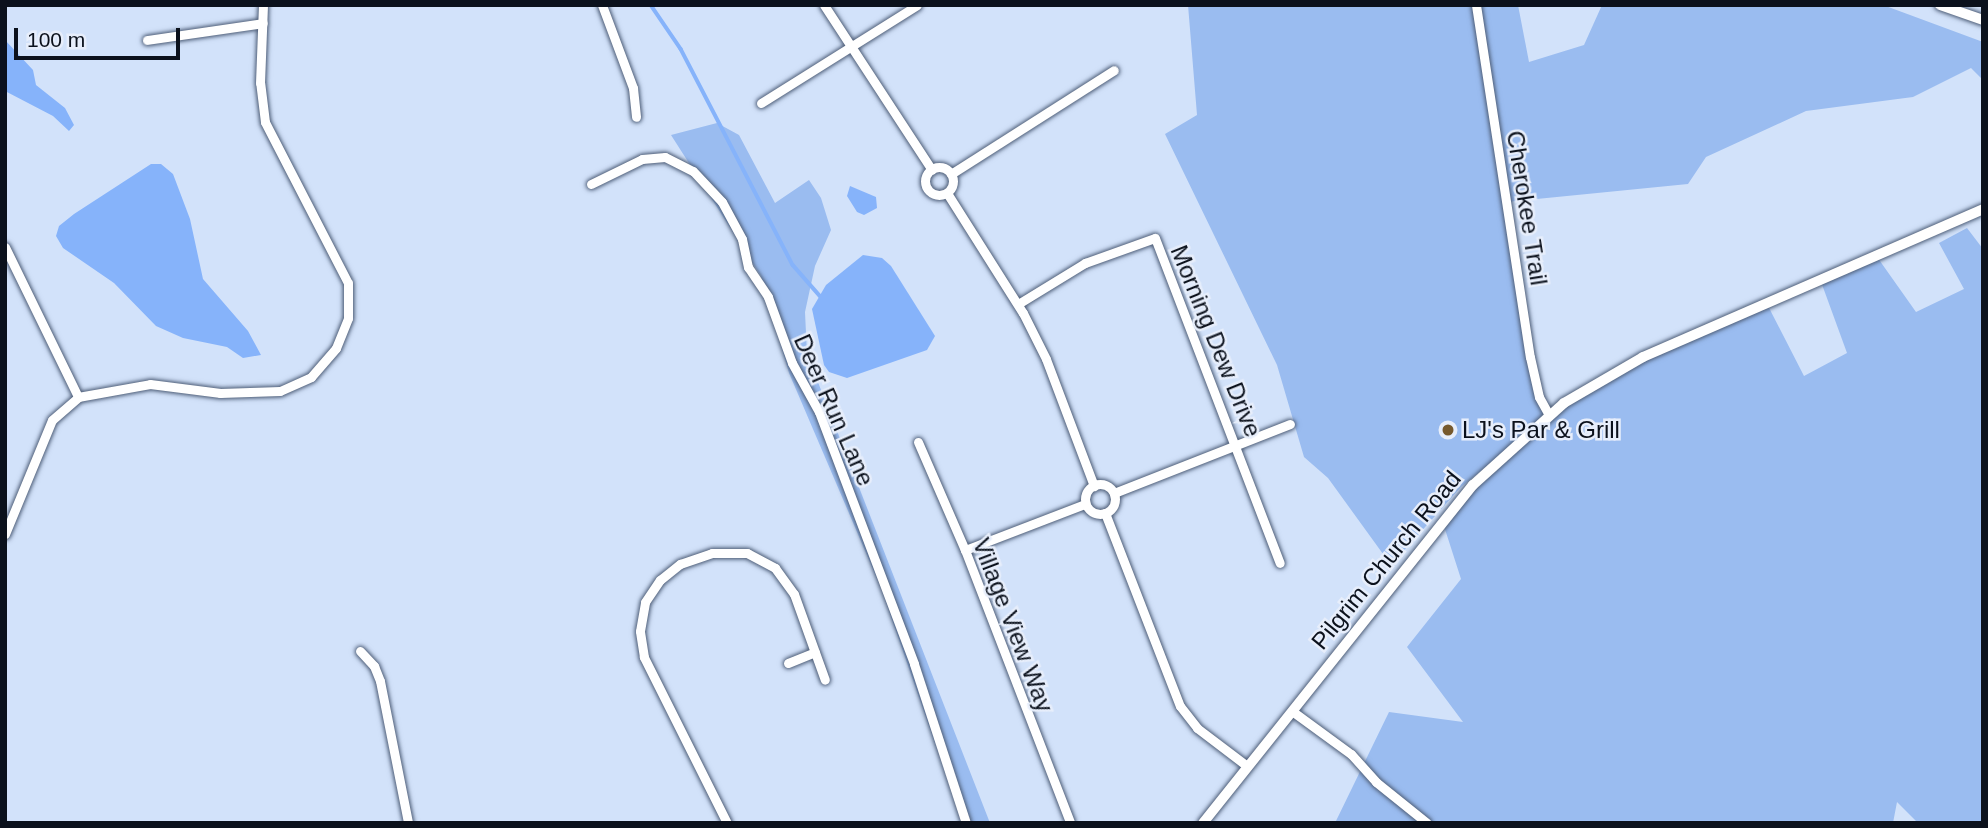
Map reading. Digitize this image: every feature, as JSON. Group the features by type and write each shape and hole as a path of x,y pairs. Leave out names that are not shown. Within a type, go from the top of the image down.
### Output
{"street":[{"path":"5,534 52,421 78,397 150,384 220,393 280,391 311,377 336,348 348,318 348,282 265,122 260,83 263,5"},
{"path":"602,5 634,88 636,117"},
{"path":"824,5 932,170"},
{"path":"761,103 917,5"},
{"name":"Cherokee Trail","path":"1476,5 1530,358 1539,397 1549,415"},
{"path":"1940,5 1983,20"},
{"path":"147,40 264,23"},
{"path":"1094,486 1046,359 1018,304 947,193 951,174 1114,71"},
{"name":"Deer Run Lane","path":"591,184 642,159 665,158 693,171 722,202 742,239 748,267 768,297 792,363 820,412 914,664 966,823"},
{"path":"947,193 933,194 928,189 926,178 932,170 944,168 951,174"},
{"name":"Pilgrim Church Road","path":"1203,823 1473,485 1549,415 1643,356 1983,209"},
{"name":"Morning Dew Drive","path":"1018,304 1084,263 1155,238 1237,445 1280,563"},
{"path":"5,247 78,397"},
{"path":"1114,493 1290,424"},
{"name":"Village View Way","path":"918,442 965,550 1070,822"},
{"path":"1094,486 1106,486 1114,493 1114,503 1105,513 1091,511 1085,504 1085,495 1094,486"},
{"path":"965,550 1085,504"},
{"path":"1105,513 1180,706 1197,727 1247,766"},
{"path":"727,823 644,657 640,631 645,602 660,580 680,564 712,554 747,553 775,568 794,594 825,680"},
{"path":"360,652 374,666 380,681 408,823"},
{"path":"788,663 815,652"},
{"path":"1292,711 1351,754 1376,782 1427,823"}],"shaded area":[{"path":"1188,5 1518,5 1529,62 1584,45 1602,5 1883,5 1983,42 1983,80 1971,68 1913,97 1806,111 1706,157 1688,184 1507,202 1535,381 1549,414 1585,389 1766,302 1804,376 1847,353 1820,279 1875,254 1916,312 1964,289 1939,243 1967,228 1983,249 1983,823 1918,823 1897,802 1893,823 1335,823 1389,712 1463,722 1407,647 1461,579 1443,523 1515,443 1461,487 1391,565 1328,478 1304,457 1277,365 1165,134 1197,115"},
{"path":"5,40 33,70 36,85 65,108 74,125 69,131 53,116 5,91"},
{"path":"717,123 739,135 775,203 809,180 821,198 831,230 815,266 805,312 807,354 990,823 968,823 945,772 881,588 789,373 761,276 671,135"},
{"path":"151,164 161,164 173,174 190,219 203,279 248,331 261,355 243,358 227,347 183,338 156,326 114,283 63,248 56,236 59,226 74,214"},
{"path":"850,186 876,197 877,208 864,215 857,212 847,196"},
{"path":"863,255 882,258 891,266 935,336 927,350 847,378 829,372 824,365 812,309 826,285"}],"waterway":[{"path":"651,5 681,49 793,265 821,297"}],"place":[{"name":"LJ's Par & Grill","path":"1448,430"}]}
